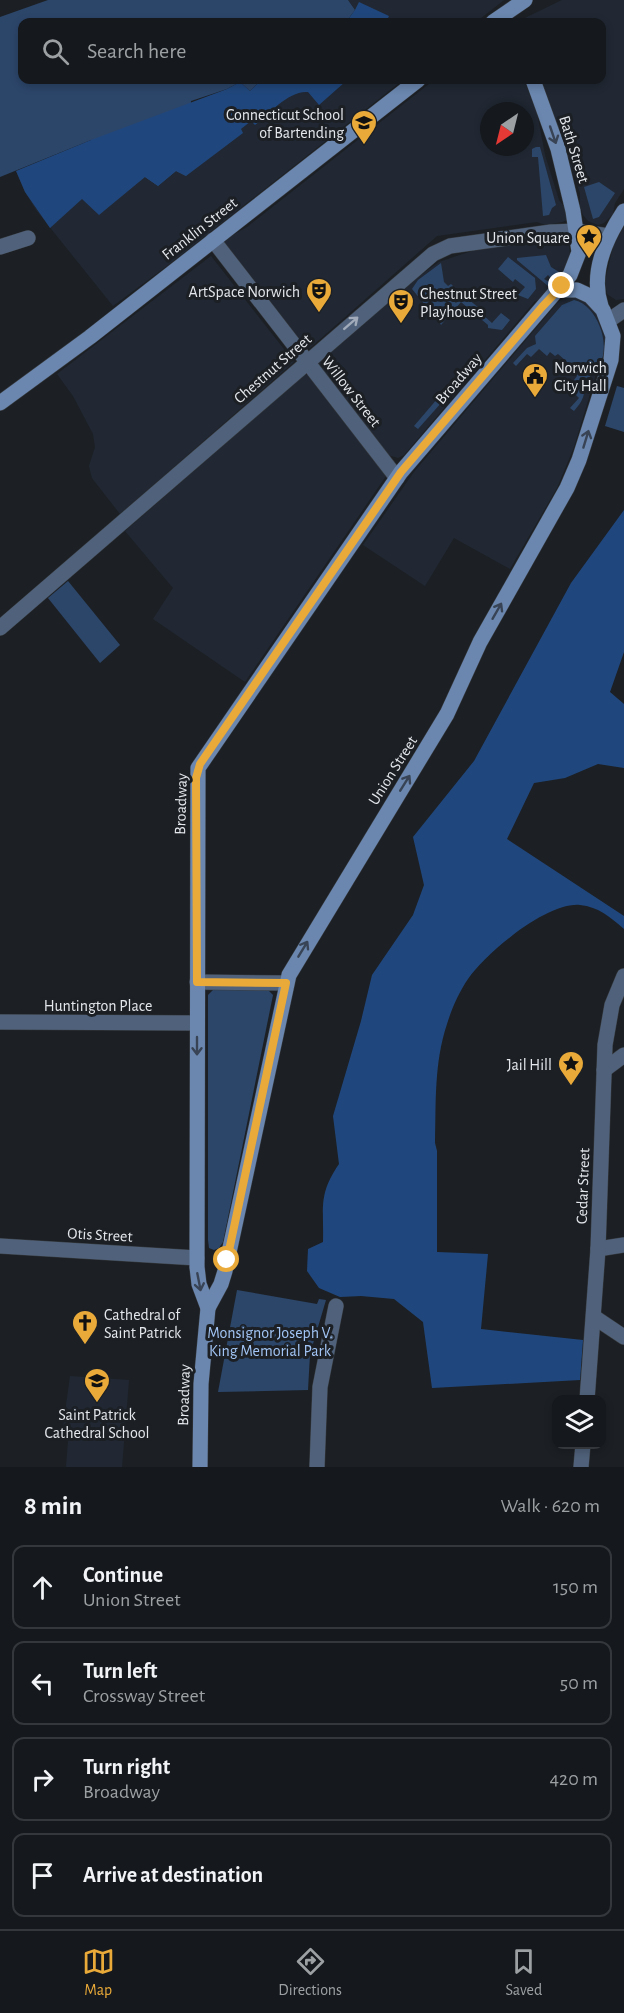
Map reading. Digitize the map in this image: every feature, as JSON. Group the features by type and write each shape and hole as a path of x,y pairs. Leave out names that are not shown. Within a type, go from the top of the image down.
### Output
{"main road":[{"path":"510,17 525,0"},
{"name":"Franklin Street","path":"1,401 90,337 413,84"},
{"name":"Bath Street","path":"534,84 561,158 577,231"},
{"path":"605,315 597,286 601,263 608,236 624,211"},
{"name":"Broadway","path":"200,1467 201,1384 208,1308 199,1284 197,1258 198,768 397,478 568,280 579,249 577,231"},
{"path":"559,290 584,293 605,315"},
{"name":"Union Street","path":"208,1308 225,1271 286,983 307,943 447,714 484,635 571,480 583,450 611,360 614,341 605,315"}],"street":[{"name":"Chestnut Street","path":"0,628 410,272 441,249 557,231 577,231 608,236"},
{"path":"0,247 28,238"},
{"name":"Willow Street","path":"213,240 397,478"},
{"path":"605,315 624,310"},
{"name":"Cedar Street","path":"587,1395 598,1249 604,1070 608,1023 618,988 624,976"},
{"path":"197,982 286,983"},
{"name":"Huntington Place","path":"0,1022 197,1023"},
{"path":"604,1070 624,1055"},
{"path":"598,1249 624,1245"},
{"name":"Otis Street","path":"0,1246 197,1258"},
{"path":"317,1467 320,1387 336,1306"},
{"path":"594,1317 624,1337"},
{"path":"581,1467 583,1449"}],"shaded area":[{"path":"348,0 504,0 481,18 349,18 355,10"},
{"path":"562,0 624,0 624,189 615,203 613,214 604,223 598,225 588,221 583,215 580,193 542,84 606,84 606,18 525,18"},
{"path":"359,2 389,16 388,18 349,18"},
{"path":"236,84 242,84 250,91 257,84 343,84 319,105 308,92 294,95 255,125 251,121 241,129 243,133 186,176 176,171 158,186 145,177 99,215 82,199 50,228 25,192 16,171"},
{"path":"239,84 242,84 250,91 257,84 398,84 113,306 36,210 16,171 91,140 158,186 176,171"},
{"path":"429,84 526,84 533,102 480,102 480,156 534,156 534,105 545,155 559,200 566,209 567,220 546,225 537,222 437,236 310,348 305,348 224,245 224,240 247,227"},
{"path":"624,226 624,299 616,300 607,294 605,281 613,247"},
{"path":"562,238 569,244 570,255 566,269 545,298 535,301 404,455 398,458 388,455 317,363 416,278 439,262 472,251 476,247"},
{"path":"211,256 294,362 120,514 92,478 89,466 95,447 93,434 73,396 57,374"},
{"path":"567,297 580,297 595,310 606,332 607,349 602,369 596,374 574,447 557,488 510,569 454,538 425,586 363,545 414,472 559,301"},
{"path":"305,374 386,476 245,682 153,619 173,588 125,531"},
{"path":"624,510 624,652 610,692 624,704 624,768 598,764 565,778 534,783 507,839 624,916 624,929 599,910 580,905 566,906 535,920 503,943 477,968 456,1000 443,1039 436,1083 437,1252 488,1254 481,1329 583,1340 580,1380 432,1388 423,1322 394,1299 340,1297 319,1288 307,1271 308,1249 323,1242 325,1193 339,1164 333,1116 372,975 413,915 424,885 413,837 474,761 571,583"},
{"name":"Saint Patrick Cathedral School","path":"70,1376 129,1380 122,1467 66,1467 69,1429 63,1428"}],"green space":[{"path":"48,0 348,0 355,10 349,18 18,18 18,84 236,84 191,101 186,176 176,171 158,186 91,140 0,177 0,17"},
{"path":"242,84 257,84 250,91"},
{"path":"540,147 556,205 549,215 543,216 538,157 532,157 534,148"},
{"path":"599,182 615,193 599,217 593,219 584,187"},
{"path":"546,255 551,267 559,272 553,281 548,275 544,279 551,283 548,286 517,260 517,258"},
{"path":"508,257 535,278 536,289 528,299 518,295 525,287 515,279 513,282 498,269"},
{"path":"441,263 444,282 448,286 451,284 453,286 451,290 454,294 451,298 456,303 463,295 484,312 483,315 492,323 501,313 510,320 502,330 488,328 488,325 461,302 441,325 412,289 418,280"},
{"path":"574,300 582,303 595,317 600,326 604,346 600,364 590,377 584,380 583,397 574,411 570,408 579,398 575,394 581,387 574,380 577,376 573,372 575,369 558,354 555,356 550,352 547,356 539,349 531,357 527,354 516,366 513,363 527,348 536,344 535,336 562,305"},
{"path":"468,363 473,367 418,429 414,426"},
{"path":"617,386 624,388 624,432 605,426"},
{"path":"68,581 120,645 100,663 48,598"},
{"path":"214,989 268,990 273,995 223,1242 219,1248 214,1250 209,1248 208,1240 208,995"},
{"name":"Monsignor Joseph V. King Memorial Park","path":"237,1290 317,1304 319,1299 326,1300 310,1354 308,1390 218,1392"}],"place":[{"name":"Connecticut School of Bartending","path":"364,146"},
{"name":"Union Square","path":"589,260"},
{"name":"ArtSpace Norwich","path":"319,314"},
{"name":"Chestnut Street Playhouse","path":"401,325"},
{"name":"Norwich City Hall","path":"535,399"},
{"name":"Jail Hill","path":"571,1087"},
{"name":"Cathedral of Saint Patrick","path":"85,1346"},
{"name":"Saint Patrick Cathedral School","path":"97,1404"}],"route":[{"path":"227,1260 286,983 197,982 196,778 198,768 401,472 562,286"}]}
